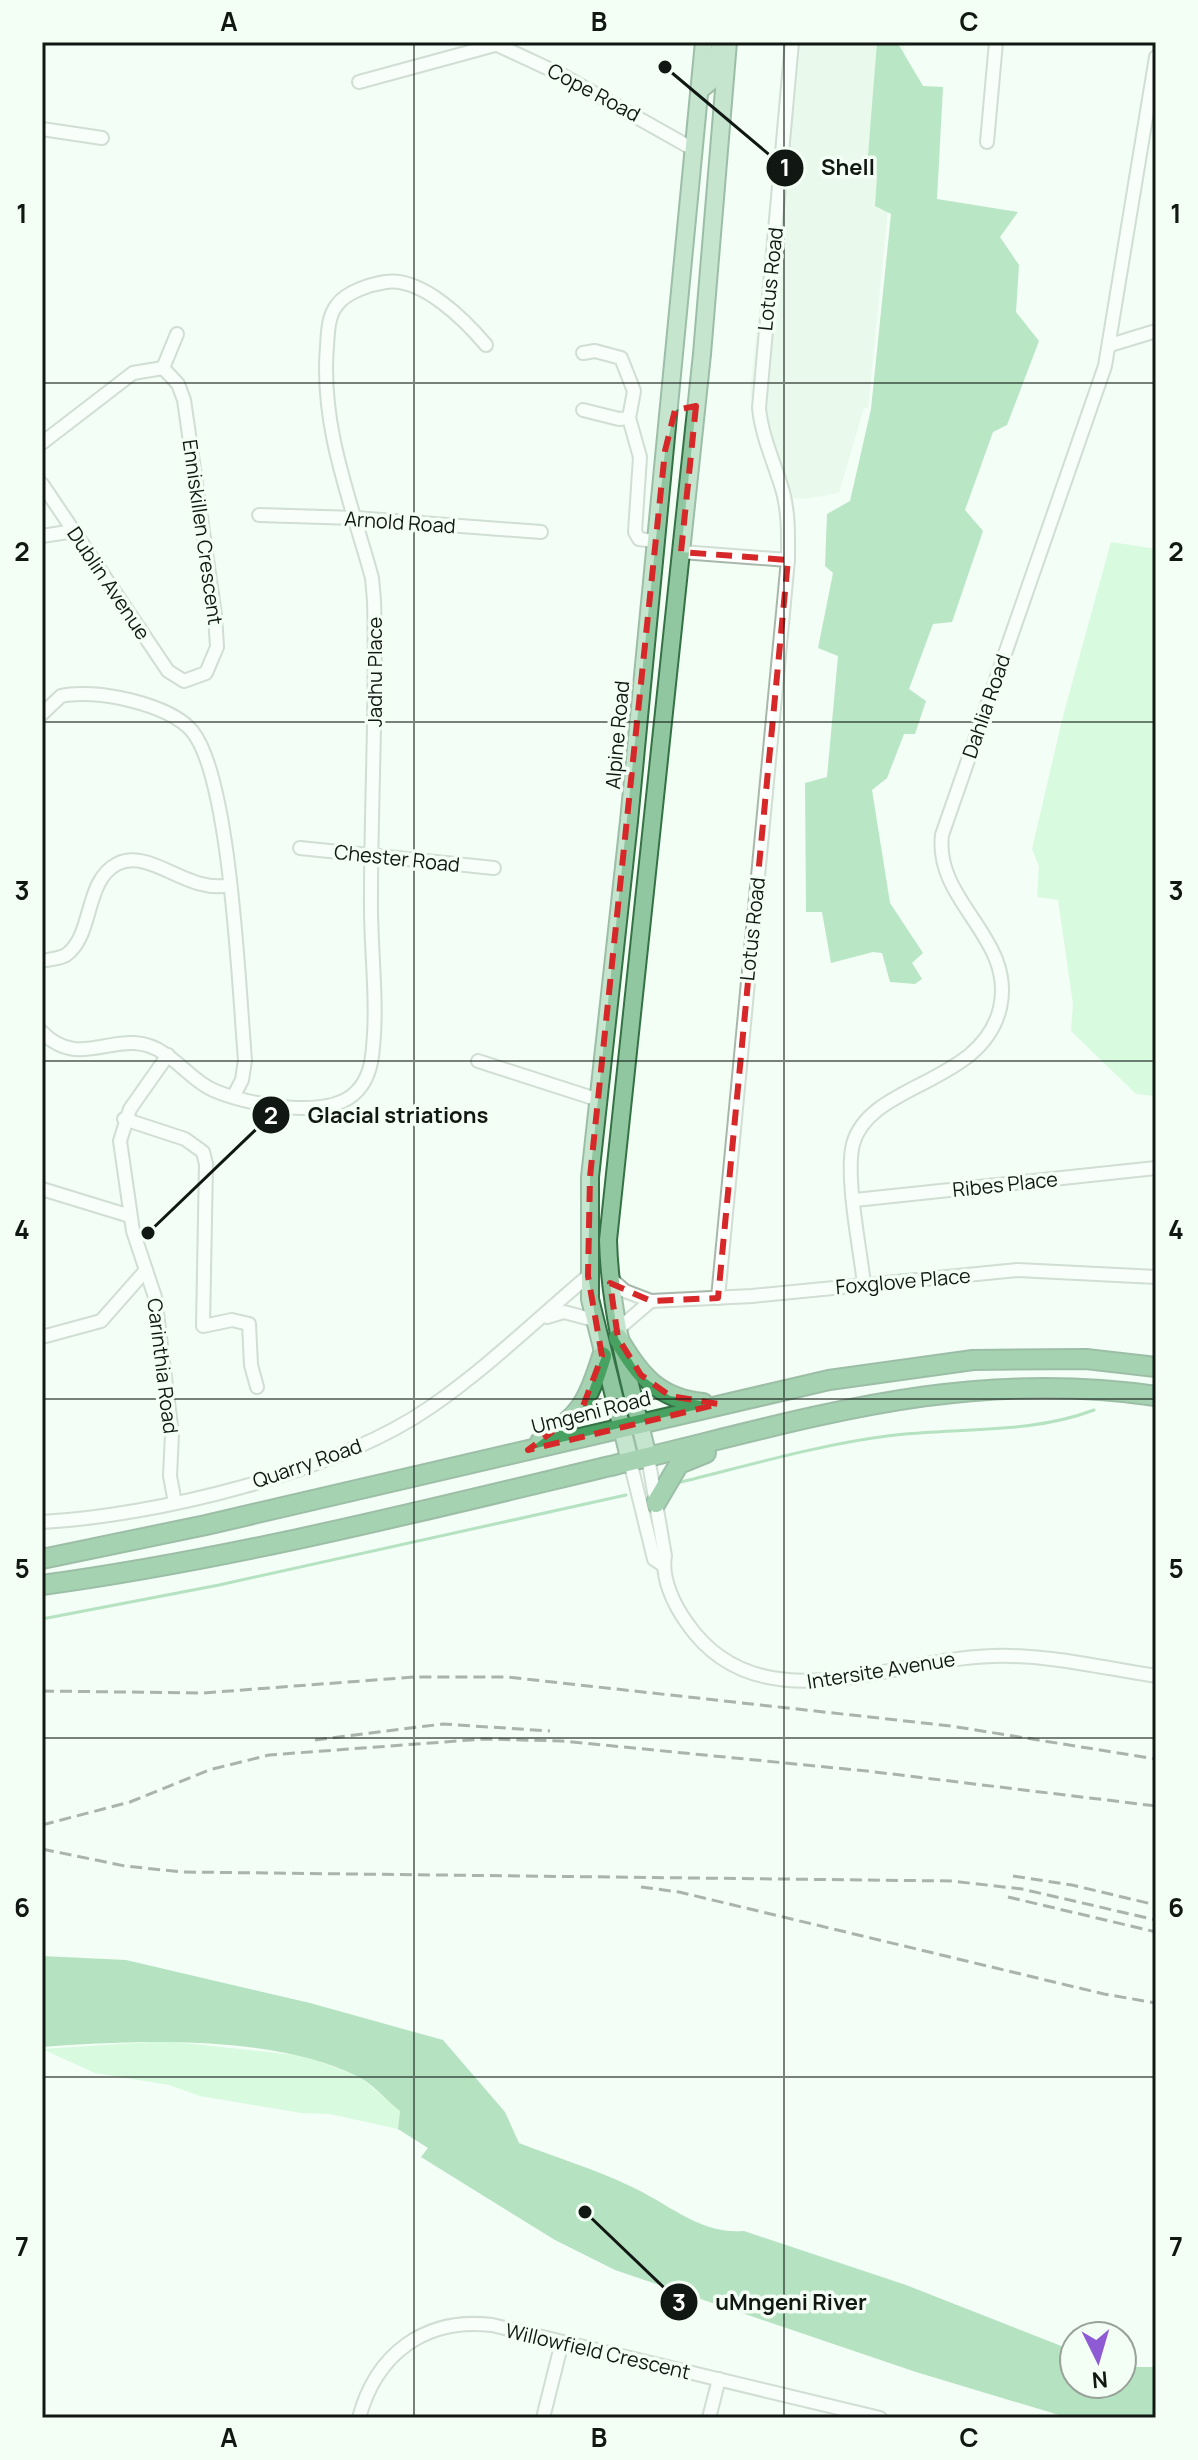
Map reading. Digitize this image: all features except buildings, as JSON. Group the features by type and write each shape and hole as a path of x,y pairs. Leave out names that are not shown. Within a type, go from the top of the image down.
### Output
{"highway":[{"path":"618,1334 641,1375 653,1386 683,1401 719,1404"},
{"path":"528,1450 565,1426 582,1409 602,1356"},
{"name":"Umgeni Road","path":"42,1559 206,1525 829,1380 973,1360 1086,1359 1156,1367"},
{"path":"42,1585 215,1555 639,1459 865,1403 958,1390 1013,1387 1066,1387 1156,1396"},
{"path":"656,1503 672,1471 688,1459 865,1403"}],"main road":[{"name":"Alpine Road","path":"639,1459 620,1428 594,1320 588,1276 590,1177 629,821 647,540 665,451 704,42"},
{"path":"699,91 711,81 721,42"},
{"name":"Alpine Road","path":"639,1459 639,1423 618,1334 609,1277 612,1188 696,406 728,42"},
{"path":"665,451 675,410 684,404 696,406"},
{"path":"629,821 642,820 654,789"}],"street":[{"path":"529,58 531,42"},
{"name":"Lotus Road","path":"718,1298 788,560 789,526 784,498 761,425 759,397 792,42"},
{"path":"987,142 996,42"},
{"path":"359,82 493,43"},
{"name":"Cope Road","path":"493,43 529,58 693,149"},
{"name":"Dahlia Road","path":"864,1284 851,1155 860,1128 875,1112 965,1060 985,1040 997,1018 1002,990 1000,965 994,950 946,875 942,835 1110,345 1156,57"},
{"path":"42,129 102,138"},
{"name":"Jadhu Place","path":"168,1055 212,1090 252,1102 328,1108 350,1098 366,1077 374,1037 371,854 374,600 372,578 327,412 329,325 336,306 366,288 388,281 435,296 486,345"},
{"path":"1110,345 1156,331"},
{"path":"42,443 133,373 163,368 177,334"},
{"path":"583,353 595,351 624,361 634,391 629,418 640,457 634,526 647,540"},
{"name":"Enniskillen Crescent","path":"163,368 171,375 184,400 217,638 214,659 206,673 191,680 179,679"},
{"path":"583,410 619,419 629,418"},
{"name":"Dublin Avenue","path":"42,484 168,671 179,679"},
{"name":"Arnold Road","path":"259,515 355,518 541,532"},
{"path":"42,536 74,531"},
{"path":"681,552 788,560"},
{"path":"42,714 61,696 83,693 164,712 184,723 203,751 218,807 229,885 245,1060 242,1080 233,1097"},
{"name":"Chester Road","path":"300,848 494,868"},
{"path":"42,961 59,958 71,949 102,879 120,863 141,861 209,888 229,885"},
{"path":"42,1032 65,1050 140,1043 168,1055 124,1119 185,1139 203,1152 203,1326 230,1320 246,1321 257,1387"},
{"path":"478,1061 599,1100"},
{"name":"Carinthia Road","path":"124,1119 121,1154 130,1216 158,1315 172,1434 170,1476 175,1503"},
{"name":"Ribes Place","path":"855,1200 1156,1168"},
{"path":"42,1189 130,1216"},
{"path":"42,1337 101,1321 146,1270"},
{"name":"Foxglove Place","path":"609,1277 625,1291 651,1301 718,1298 1018,1270 1156,1277"},
{"name":"Quarry Road","path":"42,1522 175,1503 322,1461 378,1438 451,1392 588,1276"},
{"path":"618,1334 651,1301"},
{"name":"Quarry Road","path":"537,1322 556,1312 594,1320"},
{"name":"Intersite Avenue","path":"639,1459 656,1503 665,1556 663,1565 680,1613 702,1643 734,1664 768,1679 796,1683 823,1682 949,1658 998,1655 1156,1676"},
{"name":"Intersite Avenue","path":"639,1459 654,1559 663,1565"},
{"name":"Willowfield Crescent","path":"359,2418 369,2387 383,2365 401,2347 429,2331 452,2325 480,2324 877,2418"},
{"path":"543,2418 562,2342"},
{"path":"709,2418 719,2379"}],"highlighted area":[{"path":"696,406 681,552 788,560 718,1298 651,1301 610,1283 618,1338 641,1375 670,1396 719,1404 528,1450 582,1409 602,1356 588,1276 590,1177 665,451 675,410"}],"shaded area":[{"path":"789,42 905,42 868,408 864,408 839,493 804,499 777,496 758,438 750,392"},
{"path":"877,42 897,42 923,86 943,87 937,199 1018,212 1000,237 1019,265 1016,312 1039,341 1007,425 993,432 965,510 983,531 952,622 933,624 909,689 926,701 915,734 904,734 887,778 872,790 890,903 923,953 912,963 922,979 915,984 890,982 882,953 873,952 831,963 822,912 806,912 805,783 827,777 838,656 818,648 833,573 825,566 827,514 850,501 871,409 891,214 875,206 877,177 867,168"},
{"path":"1111,542 1156,549 1154,1096 1136,1094 1071,1031 1073,1004 1058,900 1037,897 1039,866 1032,849 1063,716"},
{"path":"42,1956 126,1960 310,2003 443,2040 505,2112 519,2143 616,2180 699,2223 728,2231 744,2231 906,2285 1058,2345 1058,2400 1138,2400 1138,2367 1154,2367 1156,2418 1069,2418 916,2372 615,2270 555,2240 421,2157 428,2148 398,2129 400,2111 363,2079 323,2062 285,2053 202,2043 42,2047"},
{"path":"166,2041 305,2056 360,2077 400,2111 398,2129 330,2114 301,2113 200,2096 169,2085 95,2073 42,2049"}],"waterway":[{"path":"677,1483 861,1440 913,1433 1018,1427 1094,1410"},
{"path":"42,1619 219,1585 626,1495"}],"railway":[{"path":"42,1691 203,1693 414,1677 507,1677 951,1726 1156,1759"},
{"path":"315,1740 443,1724 550,1731"},
{"path":"42,1825 130,1802 209,1770 269,1755 484,1739 562,1741 867,1771 1156,1806"},
{"path":"42,1849 125,1866 182,1872 951,1881 1022,1889 1156,1920"},
{"path":"1013,1876 1072,1885 1156,1905"},
{"path":"641,1887 679,1892 1104,1994 1156,2003"},
{"path":"1008,1897 1156,1932"}],"place":[{"name":"Shell","path":"665,67"},
{"name":"Glacial striations","path":"148,1233"},
{"name":"uMngeni River","path":"585,2212"}]}
